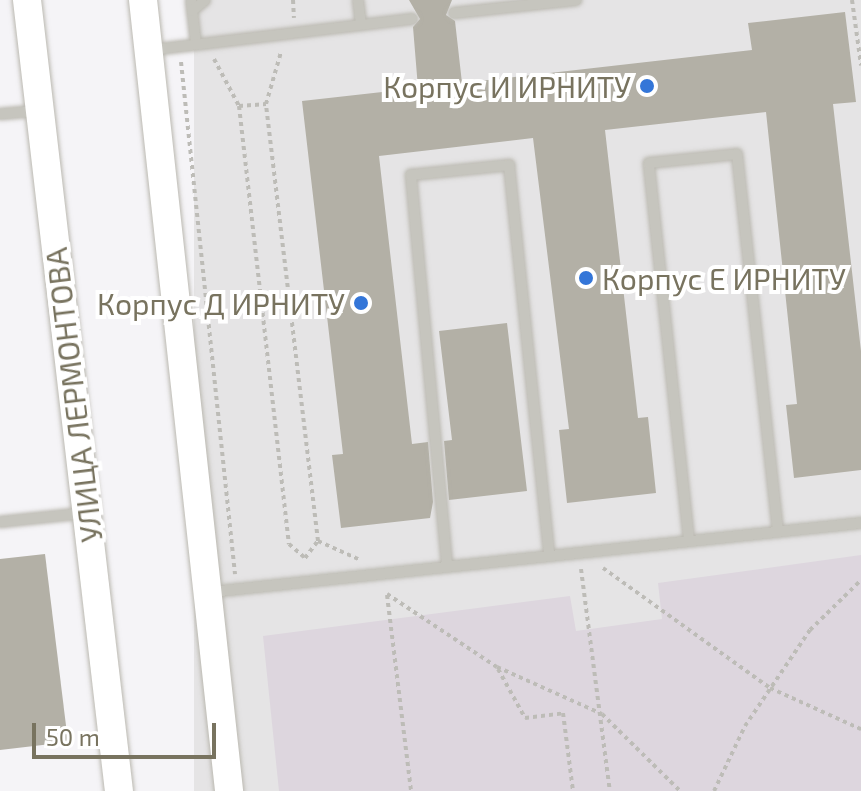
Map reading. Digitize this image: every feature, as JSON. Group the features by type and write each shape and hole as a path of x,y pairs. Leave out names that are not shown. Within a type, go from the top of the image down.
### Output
{"main road":[{"name":"УЛИЦА ЛЕРМОНТОВА","path":"27,0 119,791"},
{"path":"143,0 222,591 229,791"}],"lane":[{"path":"196,44 192,5 205,0"},
{"path":"358,0 361,25"},
{"path":"454,13 576,0"},
{"path":"149,51 412,19"},
{"path":"0,114 40,111"},
{"path":"689,540 649,163 737,154 778,532"},
{"path":"447,564 411,175 509,165 549,554"},
{"path":"0,522 86,512"},
{"path":"222,591 447,564 861,523"}],"path":[{"path":"196,44 218,62 239,106 289,544 305,558 318,541 266,104 288,34 293,0"},
{"path":"852,0 861,65"},
{"path":"853,7 861,6"},
{"path":"179,46 222,591"},
{"path":"239,106 266,104"},
{"path":"318,541 340,550"},
{"path":"578,551 770,688 861,729"},
{"path":"578,551 610,791"},
{"path":"384,571 411,791"},
{"path":"714,791 770,688 810,630 861,580"},
{"path":"387,594 497,667 602,714 680,791"},
{"path":"497,667 525,718 563,713 573,791"}],"shaded area":[{"path":"194,0 861,0 861,791 194,791"},
{"path":"861,555 861,791 279,791 263,636 570,596 576,631 662,619 658,583"}],"building":[{"path":"409,0 452,0 446,15 455,21 462,83 752,50 748,23 845,12 856,102 833,104 861,351 861,470 794,478 786,405 797,404 766,112 605,130 638,418 648,417 656,493 567,503 559,430 569,429 533,138 379,156 412,444 428,442 433,502 430,518 341,528 332,455 343,454 302,101 418,88 413,27 420,19"},
{"path":"507,323 527,491 449,500 444,441 452,440 439,331"},
{"path":"45,554 68,742 0,750 0,559"}],"place":[{"name":"Корпус И ИРНИТУ","path":"647,86"},
{"name":"Корпус Е ИРНИТУ","path":"586,278"},
{"name":"Корпус Д ИРНИТУ","path":"361,303"}]}
